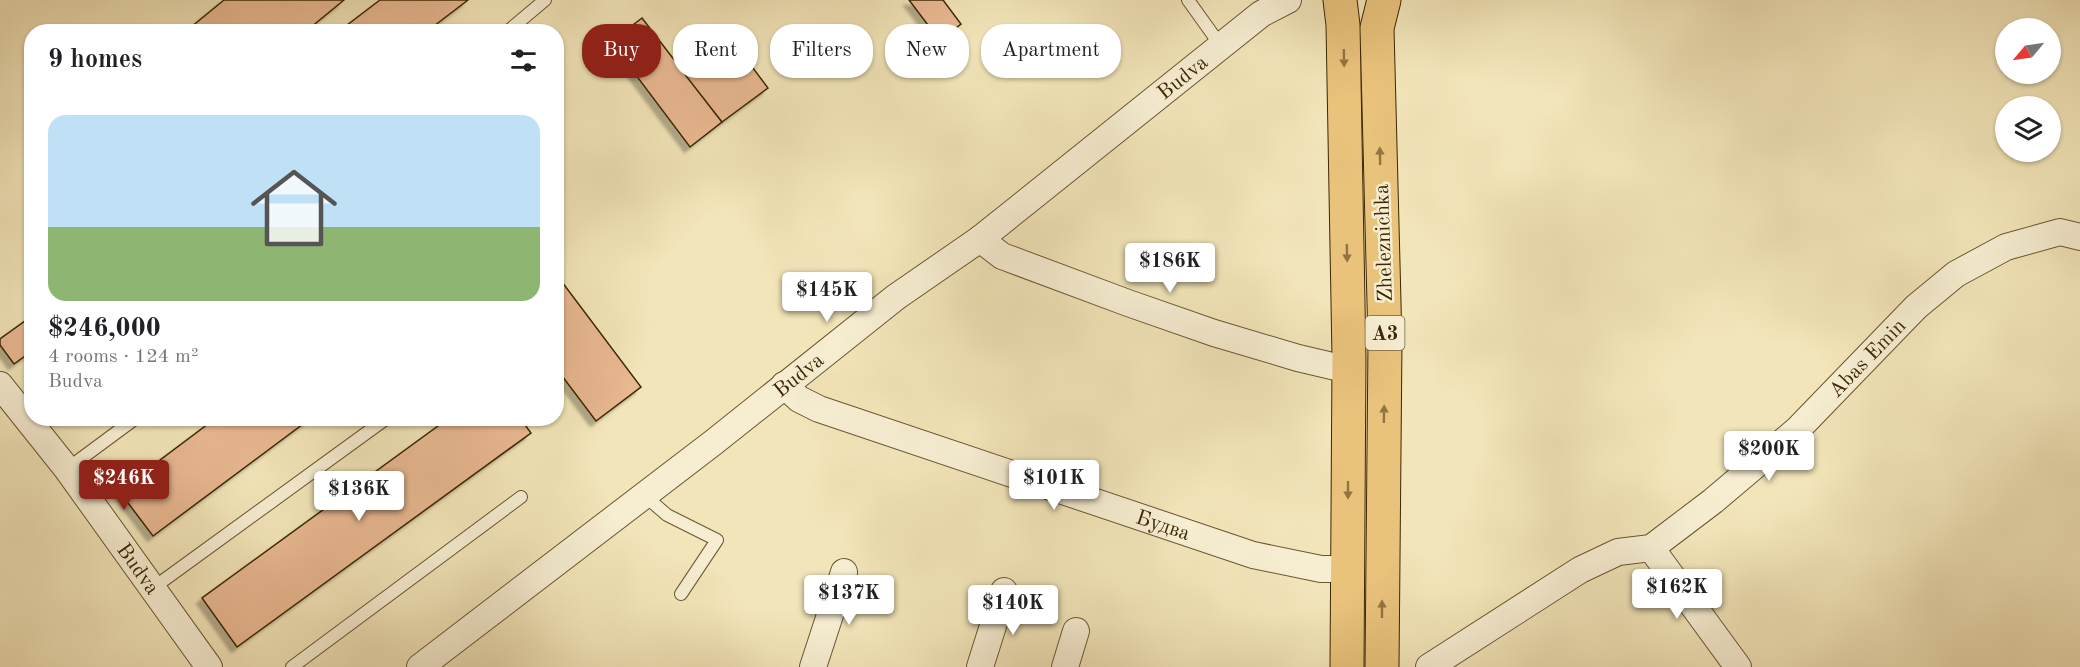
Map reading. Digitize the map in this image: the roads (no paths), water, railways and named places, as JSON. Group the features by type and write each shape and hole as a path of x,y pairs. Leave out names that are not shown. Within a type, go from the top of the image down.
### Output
{"main road":[{"name":"Zheleznichka","path":"1340,0 1343,25 1349,370 1347,667"},
{"path":"1351,0 1371,0"},
{"name":"Zheleznichka","path":"1382,667 1385,342 1377,28 1384,0"}],"street":[{"name":"Budva","path":"420,667 645,496 896,297 980,239 1267,7 1288,0"},
{"name":"Abas Emin","path":"1651,548 1713,501 1797,430 1916,307 1956,274 2006,247 2060,232 2080,237"},
{"path":"980,239 1002,256 1128,303 1235,339 1298,358 1349,370"},
{"name":"Budva","path":"0,385 24,415"},
{"name":"Будва","path":"784,385 799,399 819,409 1242,551 1291,564 1322,569 1348,568"},
{"name":"Budva","path":"33,426 67,469 209,667"},
{"path":"1429,667 1580,570 1618,552 1651,548 1738,667"},
{"path":"813,667 844,572"},
{"path":"980,667 1004,591"},
{"path":"1065,667 1076,632"}],"lane":[{"path":"516,24 545,0"},
{"path":"1188,0 1221,46"},
{"path":"67,469 125,426"},
{"path":"153,588 376,426"},
{"path":"645,496 667,515 717,540 681,594"},
{"path":"292,667 521,497"}]}
